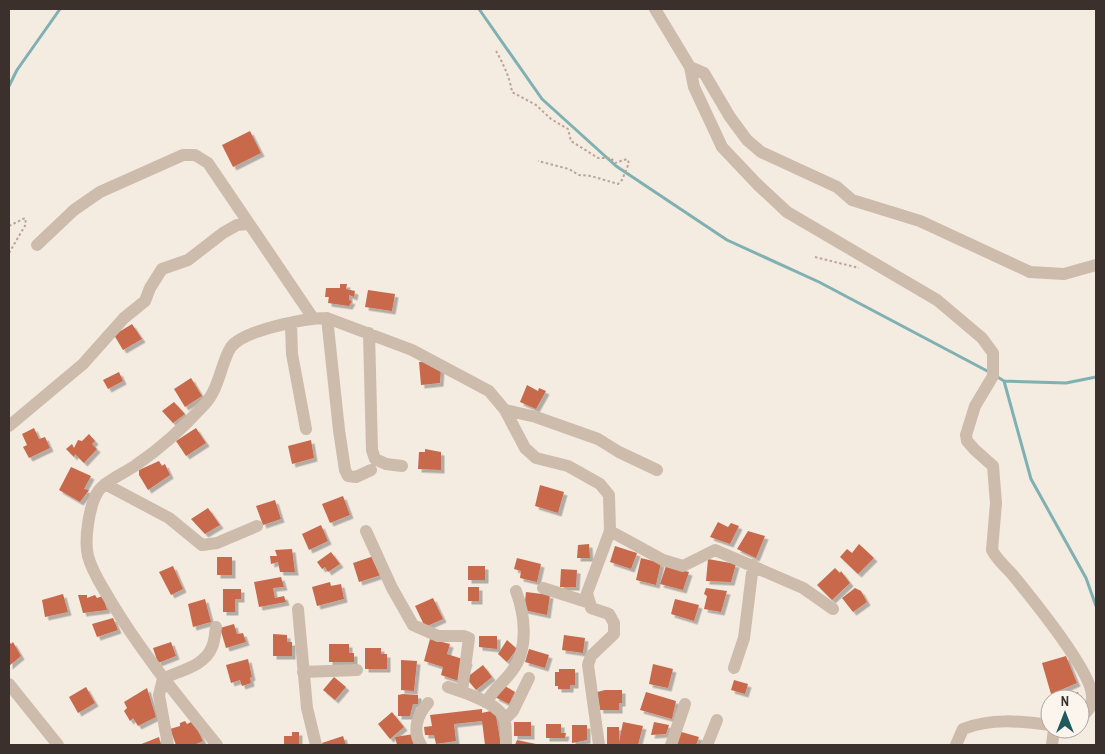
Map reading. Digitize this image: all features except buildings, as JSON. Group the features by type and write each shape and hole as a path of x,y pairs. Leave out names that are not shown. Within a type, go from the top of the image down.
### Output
{"street":[{"path":"655,9 690,67 694,87 722,146 757,184 787,212 937,300 961,318 982,338 993,353 993,376 975,406 966,435 975,450 993,466 996,503 992,550 1045,616 1080,665 1092,692 1090,706"},
{"path":"690,67 704,73 730,117 747,140 761,152 837,187 852,200 920,221 1030,272 1064,274 1096,265"},
{"path":"37,245 74,210 100,192 183,155 195,155 208,163 247,224 313,318"},
{"path":"9,426 83,364 124,318 145,301 150,288 162,269 188,260 223,233 237,225 247,224"},
{"path":"218,745 163,679 132,636 96,577 88,555 88,530 91,510 98,492 105,484 138,464 170,438 206,403 220,379 230,348 240,339 313,318 327,318 412,350 489,391 505,410 526,448 536,458 568,466 600,484 608,495 610,531 587,593 591,608 609,614 614,624 614,634 591,656 588,665 599,745"},
{"path":"327,318 336,411 346,470 348,476 356,476 371,470"},
{"path":"291,324 292,354 306,429"},
{"path":"369,333 372,450 375,459 386,464 402,466"},
{"path":"505,410 536,417 598,439 619,452 657,470"},
{"path":"105,484 169,518 202,544 216,543 257,526"},
{"path":"366,531 392,588 413,625 438,636 464,636 469,638 462,691"},
{"path":"610,531 663,560 683,566 715,550 803,588 833,609"},
{"path":"734,668 744,638 753,566"},
{"path":"543,588 590,603"},
{"path":"486,701 494,689 513,671 518,660 524,625 516,591"},
{"path":"298,609 303,672 316,745"},
{"path":"163,679 187,669 207,656 214,644 216,627"},
{"path":"303,672 357,670"},
{"path":"505,719 513,711 529,678"},
{"path":"163,679 159,695 168,745"},
{"path":"9,684 58,745"},
{"path":"448,687 486,701 505,719 506,745"},
{"path":"421,745 417,736 418,722 421,713 428,704"},
{"path":"671,745 685,704"},
{"path":"707,745 717,720"},
{"path":"956,745 963,730 977,723 1026,722 1040,724"}],"path":[{"path":"496,51 504,74 509,78 512,92 544,110 551,119 568,129 572,141 598,158 611,158 615,163 627,158 629,162 622,180 618,184 591,176 579,175 569,170 538,161"},
{"path":"9,226 25,218 26,224 9,253"},
{"path":"815,256 830,259 852,268 862,269 876,263"}],"waterway":[{"path":"9,86 17,70 60,9"},
{"path":"479,9 542,99 616,166 727,240 819,282 991,373"},
{"path":"996,376 1004,381 1066,383 1096,377"},
{"path":"1004,381 1031,479 1086,578 1096,606"}]}
